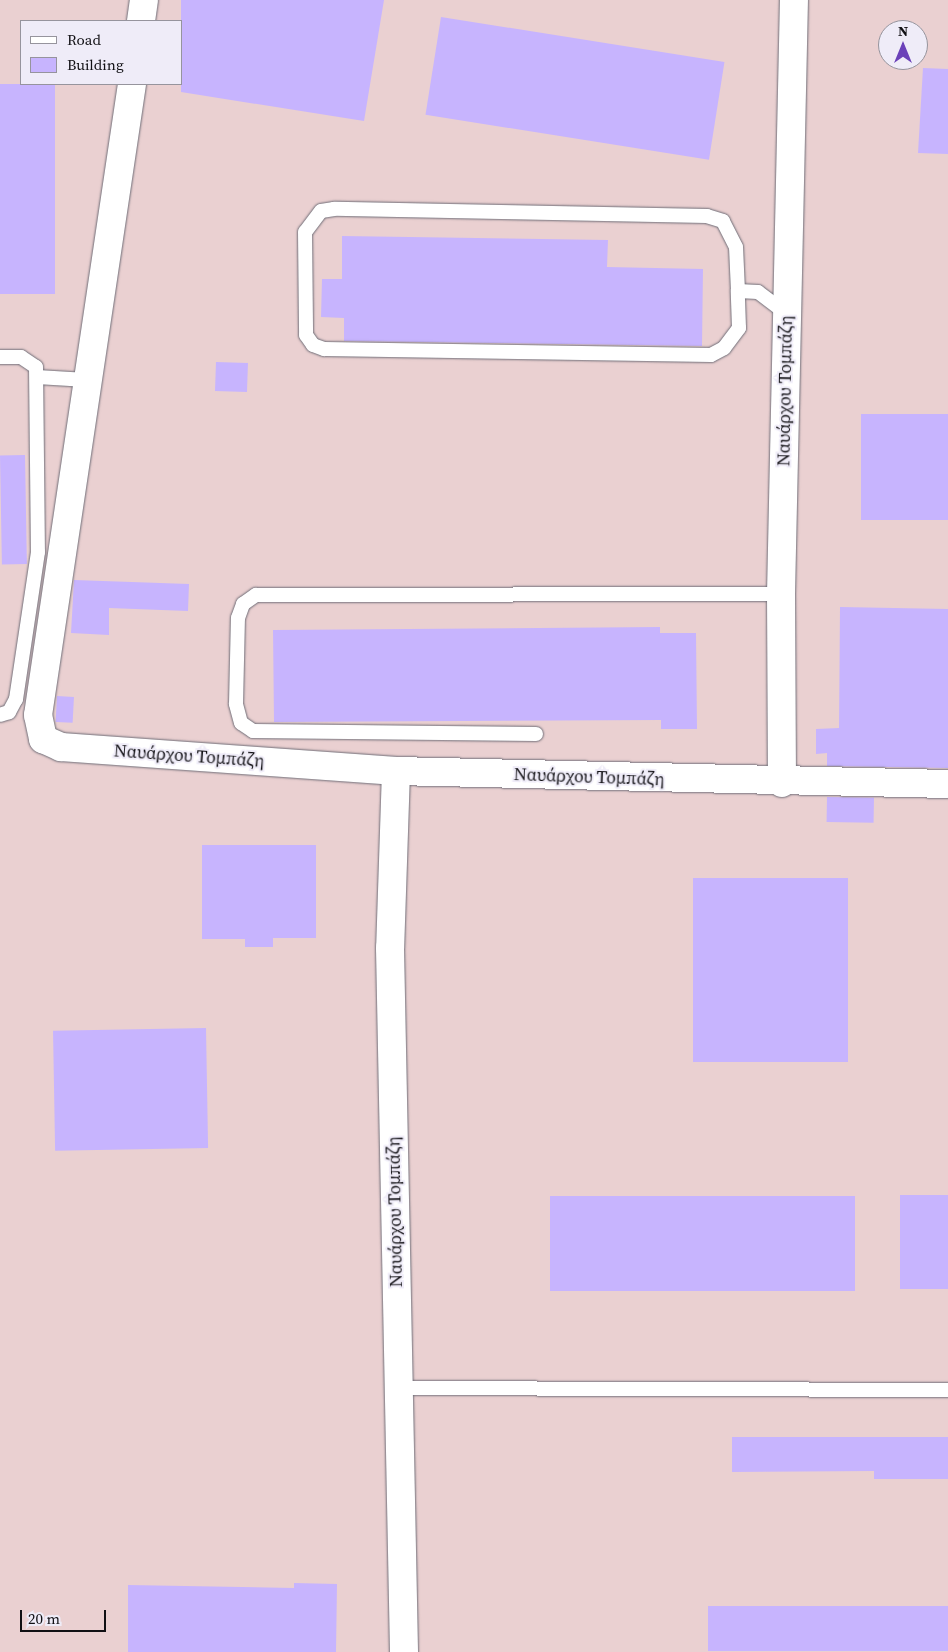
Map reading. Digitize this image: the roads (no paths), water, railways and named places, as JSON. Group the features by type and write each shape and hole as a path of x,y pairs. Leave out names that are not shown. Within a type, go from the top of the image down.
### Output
{"street":[{"path":"141,20 144,0"},
{"name":"Ναυάρχου Τομπάζη","path":"782,783 781,594 794,0"},
{"path":"87,380 132,85"},
{"name":"Ναυάρχου Τομπάζη","path":"87,380 38,714 44,739 61,747 396,771 782,783 948,784"},
{"name":"Ναυάρχου Τομπάζη","path":"396,771 390,948 404,1652"}],"lane":[{"path":"334,209 707,216 723,221 736,247 738,291 738,328 724,348 711,356 324,349 313,345 306,335 305,232 321,211 334,209"},
{"path":"738,291 758,292 786,313"},
{"path":"0,357 28,359 36,367 38,552 16,699 9,712 0,715"},
{"path":"37,377 87,380"},
{"path":"536,734 253,731 241,723 236,704 238,618 243,604 256,595 781,594"},
{"path":"398,1388 948,1390"}]}
